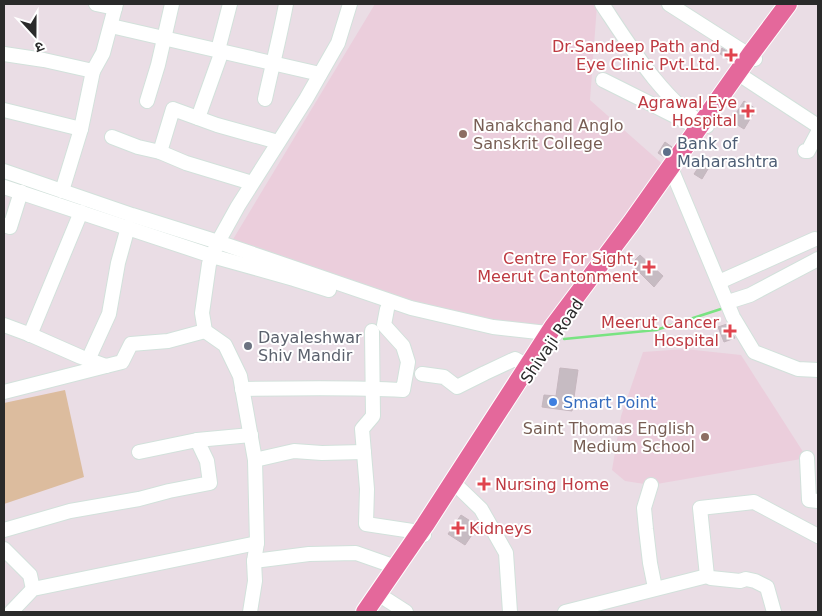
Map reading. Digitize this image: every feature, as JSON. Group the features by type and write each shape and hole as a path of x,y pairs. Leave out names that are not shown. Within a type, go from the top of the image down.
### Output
{"main road":[{"name":"Shivaji Road","path":"372,612 380,595 550,338 788,8"},
{"path":"455,484 528,366 550,338"},
{"path":"365,612 380,595 396,567 422,534"}],"street":[{"path":"62,191 82,129 93,71 103,54 116,6 96,4"},
{"path":"147,101 172,4"},
{"path":"198,118 220,51 230,4"},
{"path":"264,99 286,4"},
{"path":"250,612 255,581 254,561 257,544 255,460 240,376 225,345 205,331 202,313 209,264 238,206 306,99 338,43 350,4"},
{"path":"602,4 628,43 662,88 702,126"},
{"path":"669,4 752,57"},
{"path":"111,26 320,74"},
{"path":"4,54 44,60 93,71"},
{"path":"740,75 818,126"},
{"path":"604,80 702,126"},
{"path":"160,152 173,109 217,125 278,142"},
{"path":"4,110 82,129"},
{"path":"805,151 808,151 811,147 818,132"},
{"path":"112,137 138,147 160,152 186,163 252,183"},
{"path":"4,171 132,215 294,279 422,320 495,336 550,338"},
{"path":"671,171 730,308 754,352 798,369 818,370"},
{"path":"4,187 128,227 215,249 411,308 550,338"},
{"path":"4,225 10,226 21,192"},
{"path":"30,334 81,212"},
{"path":"88,360 109,314 118,263 128,227"},
{"path":"720,282 815,239"},
{"path":"730,308 750,295 818,260"},
{"path":"242,389 372,388 403,390 408,362 403,346 384,325 387,309"},
{"path":"4,325 106,366"},
{"path":"372,330 373,416 362,429 367,489 366,524 422,534"},
{"path":"4,392 122,362 131,344 168,341 205,331"},
{"path":"422,374 444,377 457,387 515,360 528,366"},
{"path":"139,452 197,440 251,435"},
{"path":"4,530 70,511 139,499 210,483 207,461 197,440"},
{"path":"255,460 294,451 322,453 364,452"},
{"path":"807,458 809,500 818,501"},
{"path":"455,484 481,509 506,553 510,612"},
{"path":"651,485 644,508 650,563 655,588"},
{"path":"707,576 700,508 754,502 818,536"},
{"path":"12,612 33,589 257,544"},
{"path":"4,549 30,575 33,589"},
{"path":"254,561 309,554 356,553 396,567"},
{"path":"565,612 707,576 740,581 746,579 767,587 774,612"},
{"path":"380,595 406,612"}],"shaded area":[{"name":"Nanakchand Anglo Sanskrit College","path":"375,4 597,5 590,100 667,168 550,326 492,322 405,303 232,241"},
{"name":"Saint Thomas English Medium School","path":"685,349 741,355 807,458 651,485 625,481 612,470 621,416 643,352"},
{"path":"65,390 84,477 4,504 4,403"}],"building":[{"path":"722,48 735,56 731,62 719,53"},
{"path":"744,101 756,109 744,129 731,121"},
{"path":"665,142 672,147 664,157 658,153"},
{"path":"700,165 708,169 702,179 694,174"},
{"path":"640,255 663,276 654,287 631,264"},
{"path":"727,324 735,338 724,342 718,327"},
{"path":"560,368 578,370 572,411 542,407 544,395 556,396"},
{"path":"461,515 478,526 465,545 448,534"}],"waterway":[{"path":"186,239 211,248"},
{"path":"219,250 235,255"},
{"path":"564,339 656,330 724,308"}],"place":[{"name":"Dr.Sandeep Path and Eye Clinic Pvt.Ltd.","path":"731,55"},
{"name":"Agrawal Eye Hospital","path":"748,111"},
{"name":"Nanakchand Anglo Sanskrit College","path":"463,134"},
{"name":"Bank of Maharashtra","path":"667,152"},
{"name":"Centre For Sight, Meerut Cantonment","path":"649,267"},
{"name":"Meerut Cancer Hospital","path":"730,331"},
{"name":"Dayaleshwar Shiv Mandir","path":"248,346"},
{"name":"Smart Point","path":"553,402"},
{"name":"Saint Thomas English Medium School","path":"705,437"},
{"name":"Nursing Home","path":"484,484"},
{"name":"Kidneys","path":"458,528"}]}
